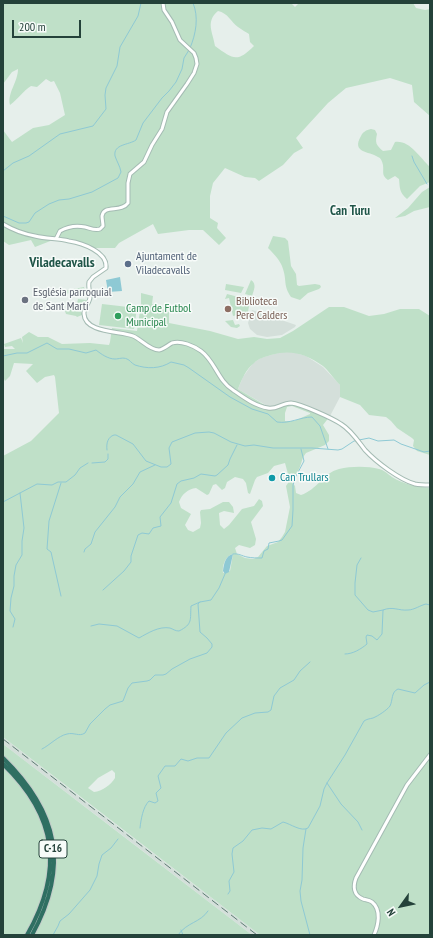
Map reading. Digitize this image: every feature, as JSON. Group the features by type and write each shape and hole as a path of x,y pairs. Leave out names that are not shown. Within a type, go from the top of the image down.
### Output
{"highway":[{"name":"C-16","path":"3,758 23,780 38,800 46,816 52,839 54,864 51,887 44,910 32,935"},
{"name":"C-16","path":"3,764 23,785 36,805 43,821 49,844 50,867 46,891 40,909 27,935"}],"street":[{"path":"56,239 60,231 70,227 80,226 94,230 100,229 103,226 102,216 106,211 109,209 123,208 126,206 128,203 128,183 130,174 144,162 153,142 162,129 167,112 194,73 197,64 196,56 180,40 172,22 164,10 163,3"},
{"path":"3,224 26,234 47,239 70,241 90,248 101,256 106,262 105,270 93,277 89,282 90,298 84,310 85,318 92,326 100,330 114,331 137,337 156,350 175,343 189,345 200,350 228,388 266,408 273,408 286,404 296,404 338,422 349,431 365,450 378,462 410,482 420,485 430,485"},
{"path":"374,935 378,921 376,909 372,903 359,897 356,893 354,886 356,878 407,785 430,755"}],"shaded area":[{"path":"252,310 296,325 282,335 267,337 257,335 250,329 248,323"},
{"path":"281,352 293,352 306,356 323,367 340,385 340,397 330,416 289,401 269,407 238,389 243,377 253,363 261,358"},
{"path":"3,737 260,935 252,935 3,744"}],"green space":[{"path":"3,3 291,3 295,7 299,3 413,3 416,8 425,10 430,9 430,116 414,102 412,85 390,78 346,88 328,103 296,138 303,148 294,153 283,165 259,181 255,178 245,177 225,168 213,183 210,196 210,218 218,223 217,228 226,238 219,245 203,230 189,230 158,234 153,224 119,243 115,248 95,248 72,239 58,238 35,247 31,240 9,245 3,241 3,130 12,142 33,128 49,125 65,115 60,93 54,81 51,82 46,79 37,87 31,86 10,105 10,96 18,74 18,69 12,72 3,84","holes":["218,11 238,27 249,34 250,42 254,46 239,57 226,54 215,46 211,23 214,15"]},
{"path":"371,129 375,130 377,134 377,144 383,151 391,150 395,142 405,144 414,150 430,167 430,182 420,186 407,199 401,192 399,179 395,176 388,180 384,177 383,165 380,158 362,151 358,146 358,142 365,131"},
{"path":"430,187 430,207 395,218 408,208 422,192"},
{"path":"273,236 285,238 288,241 291,266 296,274 297,285 315,284 320,285 321,287 319,289 308,293 300,300 291,297 286,286 281,263 268,248"},
{"path":"251,280 254,283 252,296 245,294"},
{"path":"226,284 244,287 241,293 225,290"},
{"path":"84,287 87,296 65,293 64,291"},
{"path":"141,293 153,296 152,304 169,312 169,323 210,331 238,339 254,337 267,339 280,338 329,307 344,307 369,316 384,314 400,309 419,309 430,316 430,455 417,451 413,446 414,440 397,428 386,417 369,415 360,405 340,397 340,385 323,366 311,358 298,354 285,352 278,353 260,359 251,365 244,374 238,389 268,407 289,401 330,416 323,425 329,435 329,441 325,445 306,453 297,473 294,476 290,476 288,474 285,463 274,466 268,473 257,477 250,494 248,493 246,483 243,479 235,477 227,482 225,488 222,490 216,484 213,485 209,494 207,495 196,488 190,489 184,494 179,502 181,508 191,514 185,525 188,530 193,532 200,528 201,510 210,509 223,502 229,502 233,507 234,513 224,511 219,513 220,525 224,529 242,509 254,506 259,499 262,501 263,506 251,522 256,539 255,545 250,548 239,545 235,548 237,554 245,558 253,559 258,557 267,546 278,542 285,532 290,507 286,486 290,480 295,486 296,493 301,495 307,493 333,471 349,467 365,467 384,471 392,477 405,483 430,488 430,935 260,935 3,737 3,456 31,441 59,413 54,375 45,377 37,383 26,371 33,364 14,363 10,376 5,381 3,377 3,346 4,349 15,349 12,346 5,347 4,344 21,338 23,343 22,337 29,332 38,337 48,337 62,344 90,343 109,345 112,328 137,331","holes":["292,406 310,413 310,414 294,421 285,421 287,407","233,554 230,571 223,573 223,567 230,555","112,770 115,773 115,778 109,785 94,792 88,788 98,778"]},
{"path":"227,294 250,300 248,312 233,316 229,298 225,299"},
{"path":"78,299 87,300 81,312 82,315 77,317 66,314 65,311 69,308 76,308"},
{"name":"Camp de Futbol Municipal","path":"102,304 137,308 134,329 99,325"},
{"path":"233,320 235,325 239,324 240,326 237,328 231,327 225,321"},
{"path":"3,744 252,935 3,935"}],"water":[{"path":"120,277 122,291 108,292 106,280"},
{"path":"233,554 229,572 225,574 223,571 225,561 230,555"}],"waterway":[{"path":"3,171 13,163 29,156 60,134 93,126 106,109 106,88 117,66 120,47 138,16 141,3"},
{"path":"190,48 196,26 196,14 193,3"},
{"path":"3,216 19,223 26,223 29,222 35,213 49,204 92,192 118,178 121,172 115,156 116,149 136,140 143,123 176,82 182,69 184,58 189,50"},
{"path":"412,156 427,184"},
{"path":"3,356 17,353 27,353 47,343 57,349 69,349 86,353 96,350 102,355 110,358 126,358 135,365 144,367 153,368 171,362 184,365 230,397 252,409 268,414 277,422 286,422 312,417 320,426 328,449"},
{"path":"107,450 107,443 109,439 116,435 133,444 146,461 161,467 167,467 171,464 169,448 172,442 195,433 209,432 231,442 245,446 254,445 273,448 338,450 354,441 369,438 378,441 394,440 424,452 430,451"},
{"path":"103,590 124,571 131,562 131,556 138,535 142,533 149,534 153,528 161,526 160,517 171,503 177,484 181,481 194,478 201,474 217,475 228,465 237,445"},
{"path":"233,554 262,558 264,551 268,549 269,543 282,540 292,526 293,485 304,461 301,449"},
{"path":"92,463 105,462 108,459 108,454"},
{"path":"3,502 37,484 52,485 58,482 66,482 75,475 80,468 88,463"},
{"path":"84,552 85,549 91,544 95,532 115,507 120,497 133,484 140,472 155,465"},
{"path":"61,483 49,521 47,549 51,552 61,596"},
{"path":"13,627 15,619 10,611 11,598 16,565 22,555 24,528 20,493"},
{"path":"361,558 357,565 355,595 368,610 373,612 383,610"},
{"path":"42,749 64,735 81,735 85,733 90,724 105,709 110,705 123,701 128,688 132,683 147,681 155,675 166,674 190,659 207,653 212,647 212,644 200,632 198,604 200,602 211,600 219,588 225,574"},
{"path":"91,626 99,624 117,626 139,638 154,630 162,628 170,628 179,631 189,624 191,606 200,602"},
{"path":"345,654 357,651 367,644 367,635 372,636 377,640 382,634 383,610 390,608 410,610 426,604 430,605"},
{"path":"140,828 145,806 149,801 155,803 158,801 156,793 161,788 158,776 165,766 175,766 181,759 188,761 197,758 209,758 226,733 242,718 255,713 268,712 271,710 274,696 280,688 294,680 300,671 310,662"},
{"path":"228,894 230,891 229,881 234,872 232,854 233,848 243,841 252,830 262,828 271,829 283,822 302,829 308,828 320,806 327,783 364,721 377,716 389,708 393,694 396,690 398,689 415,693 430,682"},
{"path":"327,783 341,804 358,822 362,830"},
{"path":"306,829 300,891 301,901 310,935"},
{"path":"53,935 60,921 69,914 90,890 97,876 102,855 111,848 118,839"},
{"path":"178,935 185,927 201,918 208,911"},
{"path":"181,930 183,935"}],"railway":[{"path":"3,739 257,935"}],"place":[{"name":"Ajuntament de Viladecavalls","path":"128,264"},
{"name":"Església parroquial de Sant Martí","path":"25,300"},
{"name":"Biblioteca Pere Calders","path":"228,309"},
{"name":"Camp de Futbol Municipal","path":"118,316"},
{"name":"Can Trullars","path":"272,478"}],"district":[{"name":"Can Turu","path":"350,211"},
{"name":"Viladecavalls","path":"62,263"}]}
